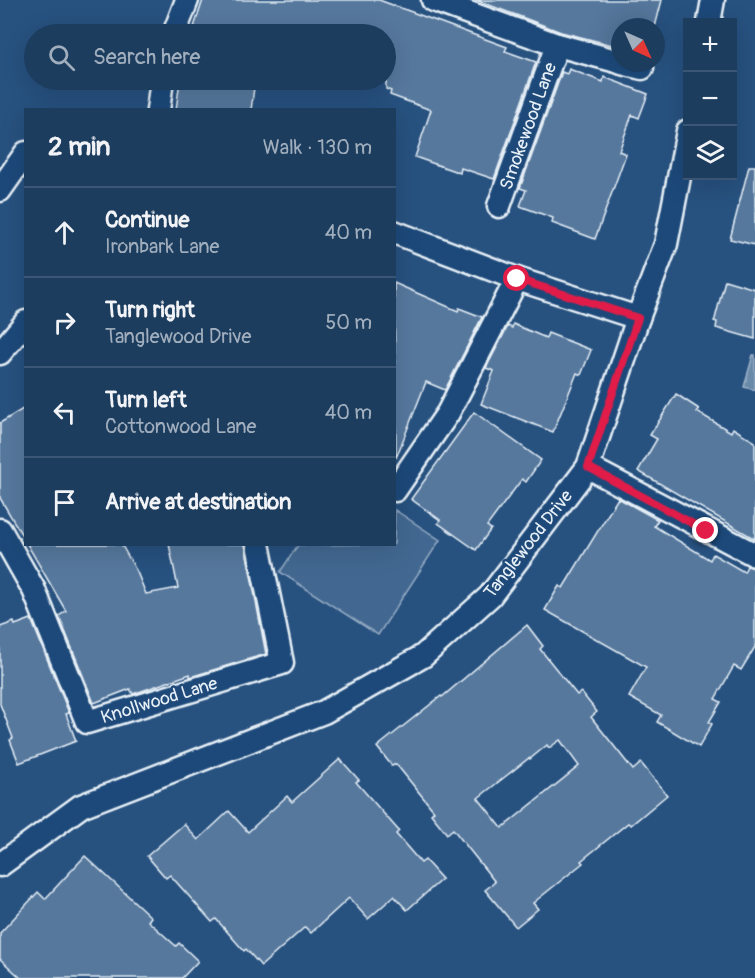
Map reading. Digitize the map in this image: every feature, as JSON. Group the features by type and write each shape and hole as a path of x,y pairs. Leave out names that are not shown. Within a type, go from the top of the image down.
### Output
{"street":[{"path":"178,24 187,0"},
{"name":"Smokewood Lane","path":"433,0 556,45 611,60"},
{"path":"710,18 713,0"},
{"name":"Smokewood Lane","path":"500,206 556,45"},
{"path":"158,108 161,90"},
{"name":"Tanglewood Drive","path":"0,865 81,806 324,712 423,656 490,596 588,467 638,318 666,244 683,153"},
{"path":"0,190 24,156"},
{"path":"396,233 517,279 638,318"},
{"path":"396,489 448,413 517,279"},
{"path":"0,353 24,324"},
{"path":"588,467 755,555"},
{"name":"Knollwood Lane","path":"0,530 34,591 87,722 282,663 258,546"}],"shaded area":[{"path":"753,355 755,355 755,390 744,387"},
{"path":"396,511 440,540 378,635 280,572 297,546 396,546"}],"building":[{"path":"203,0 379,0 507,47 505,51 536,62 494,179 461,168 460,173 415,157 431,110 390,95 391,91 388,90 396,90 396,24 195,24"},
{"path":"476,0 662,0 657,18 611,18 611,45 561,32"},
{"path":"569,69 603,82 604,77 648,94 639,118 632,115 619,151 626,154 595,239 552,223 553,218 520,206 526,190 520,188 562,72 567,74"},
{"path":"179,90 254,90 251,108 176,108"},
{"path":"749,166 755,166 755,245 730,239"},
{"path":"725,280 755,289 755,339 716,328 717,322 714,321"},
{"path":"396,284 458,311 459,308 482,317 445,390 426,382 396,458"},
{"path":"513,324 546,338 548,333 591,350 581,375 577,373 553,432 481,404 494,371 486,368 508,326 512,328"},
{"path":"676,394 699,409 697,412 731,432 733,428 755,442 755,539 638,471 657,439 650,435"},
{"path":"24,408 24,539 0,498 0,423"},
{"path":"474,412 541,460 526,482 522,479 487,526 491,529 476,550 438,523 440,520 411,499"},
{"path":"618,498 658,520 654,526 710,560 713,554 744,572 747,566 755,568 755,647 741,670 734,666 715,699 721,702 709,722 712,724 699,747 657,722 661,715 629,697 646,667 545,610 559,586 563,588"},
{"path":"28,546 122,546 146,594 178,588 169,546 245,546 266,654 190,677 190,674 133,694 130,689 94,703 59,616 66,611"},
{"path":"31,619 69,713 66,714 76,741 19,763 10,740 13,738 0,704 0,627 14,622 15,625"},
{"path":"527,625 543,646 540,649 577,695 581,692 597,712 591,717 633,770 641,763 667,795 631,825 628,823 581,861 583,863 533,903 538,909 516,927 485,890 495,882 453,829 447,834 431,814 434,811 396,764 392,766 377,747 442,697","holes":["560,740 579,766 502,828 478,798 547,745 549,748"]},
{"path":"340,759 359,780 356,782 399,831 396,834 421,863 425,860 442,879 407,910 394,896 368,919 349,898 311,933 305,927 261,966 246,949 244,951 216,919 212,922 170,875 166,878 147,856 184,824 198,840 229,811 248,832 287,796 292,802"},
{"path":"85,856 151,917 148,921 176,946 179,943 198,961 182,978 21,978 0,959 0,933 38,892 45,899"}],"route":[{"path":"517,279 638,318 588,467 706,531"}]}
